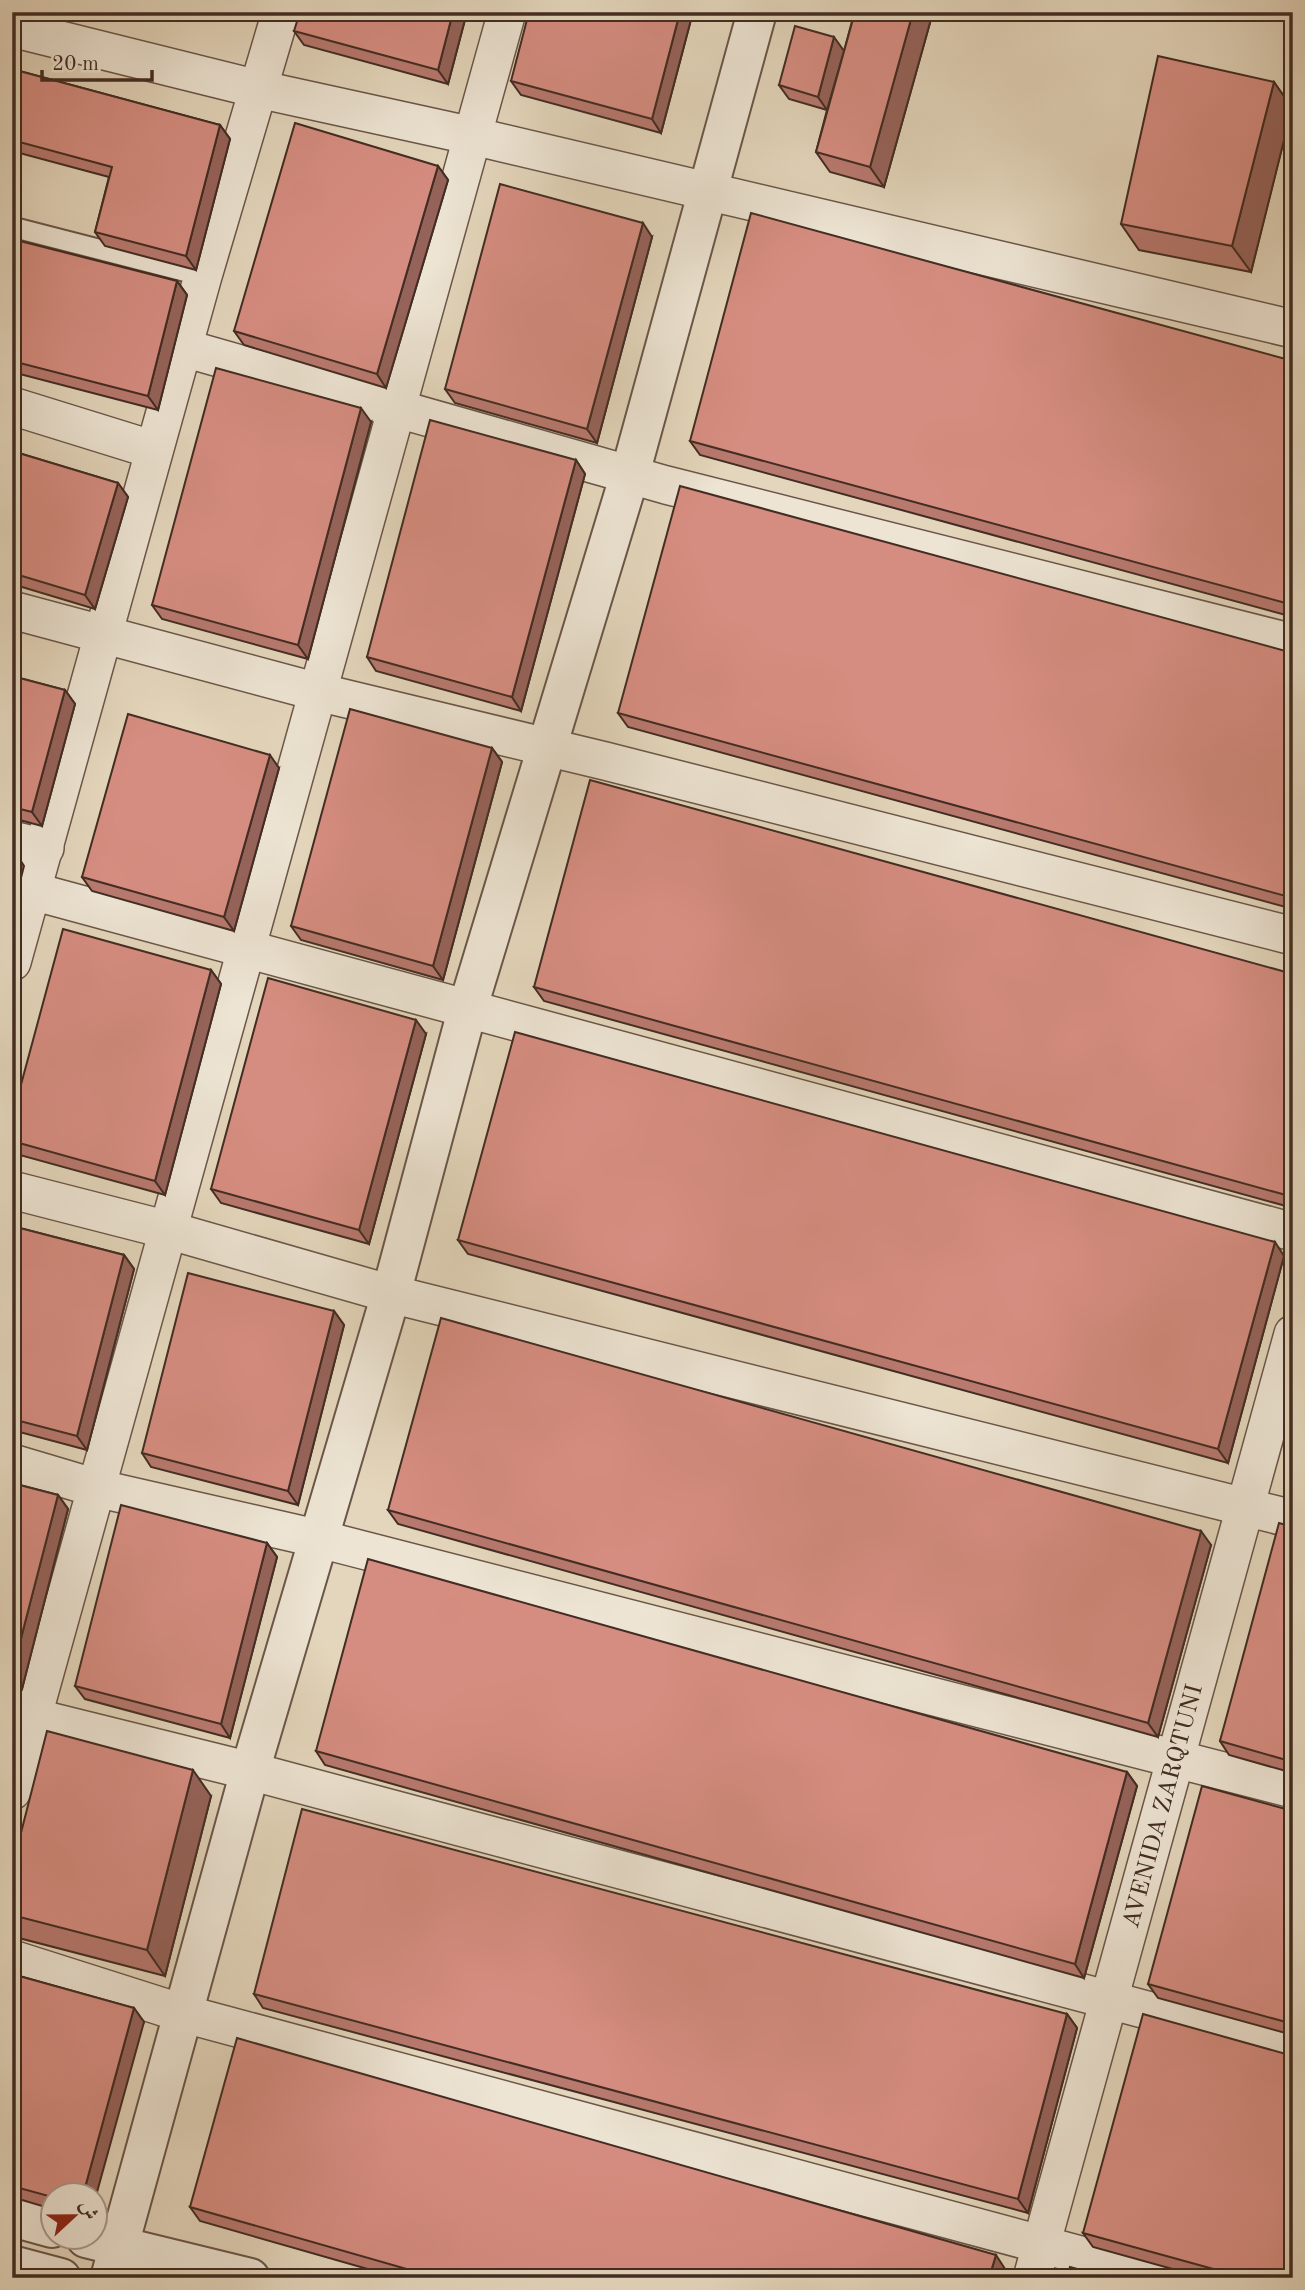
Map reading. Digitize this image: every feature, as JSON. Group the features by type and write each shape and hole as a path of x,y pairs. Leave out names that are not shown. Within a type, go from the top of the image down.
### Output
{"street":[{"path":"12,962 32,891 29,844 102,636 203,276 281,12"},
{"path":"12,1791 22,1714 96,1488 507,12"},
{"path":"250,2278 105,2254 185,2014 250,1771 391,1294 468,1007 630,474 757,12"},
{"path":"35,25 258,89 473,136 1293,329"},
{"path":"184,348 630,474 1293,643"},
{"path":"12,406 154,450"},
{"path":"12,610 318,692 1293,936"},
{"path":"32,891 1293,1232"},
{"path":"12,1190 168,1230 391,1294 1293,1519"},
{"name":"AVENIDA ZARQTUNI","path":"1032,2278 1293,1334"},
{"path":"12,1463 96,1488 320,1539 1293,1789"},
{"path":"22,1714 250,1771 1293,2049"},
{"path":"12,1959 185,2014 1042,2242 1166,2278"},
{"path":"12,2217 38,2224"},
{"path":"12,2265 61,2278"}],"lane":[{"path":"12,227 203,276"}],"building":[{"path":"300,12 453,12 438,70 294,31"},
{"path":"529,12 680,12 652,119 511,81"},
{"path":"855,12 913,12 870,167 816,152"},
{"path":"795,26 834,37 818,97 779,85"},
{"path":"1158,56 1274,82 1232,246 1121,224"},
{"path":"12,69 220,125 186,256 95,232 112,167 12,140"},
{"path":"295,123 438,166 377,374 234,331"},
{"path":"500,184 643,223 587,429 445,389"},
{"path":"751,213 1293,361 1293,605 690,441"},
{"path":"12,239 177,281 148,396 12,361"},
{"path":"216,368 361,408 298,645 152,605"},
{"path":"430,420 576,460 512,697 367,657"},
{"path":"12,451 118,483 85,595 12,573"},
{"path":"680,486 1293,653 1293,898 618,713"},
{"path":"12,676 65,690 32,812 12,807"},
{"path":"350,709 492,748 433,966 291,926"},
{"path":"128,714 270,755 224,917 82,877"},
{"path":"590,780 1293,974 1293,1197 534,987"},
{"path":"63,929 211,970 155,1181 12,1141 12,1118"},
{"path":"268,978 416,1020 359,1230 211,1189"},
{"path":"515,1032 1275,1242 1218,1449 458,1240"},
{"path":"12,1226 124,1255 77,1436 12,1419"},
{"path":"188,1273 334,1311 288,1491 142,1453"},
{"path":"441,1318 1201,1531 1148,1723 388,1510"},
{"path":"12,1483 58,1495 12,1673"},
{"path":"121,1505 267,1543 221,1724 75,1686"},
{"path":"1279,1523 1293,1527 1293,1762 1220,1741"},
{"path":"368,1559 1127,1772 1075,1964 316,1751"},
{"path":"47,1731 193,1770 147,1950 12,1915 12,1868"},
{"path":"1202,1786 1293,1811 1293,2024 1148,1984"},
{"path":"302,1809 1067,2014 1018,2199 254,1994"},
{"path":"12,1974 134,2008 87,2182 38,2182 38,2193 12,2186"},
{"path":"1143,2014 1293,2056 1293,2278 1246,2278 1083,2233"},
{"path":"237,2038 996,2255 989,2278 438,2278 190,2207"},
{"path":"1070,2267 1110,2278 1067,2278"}]}
